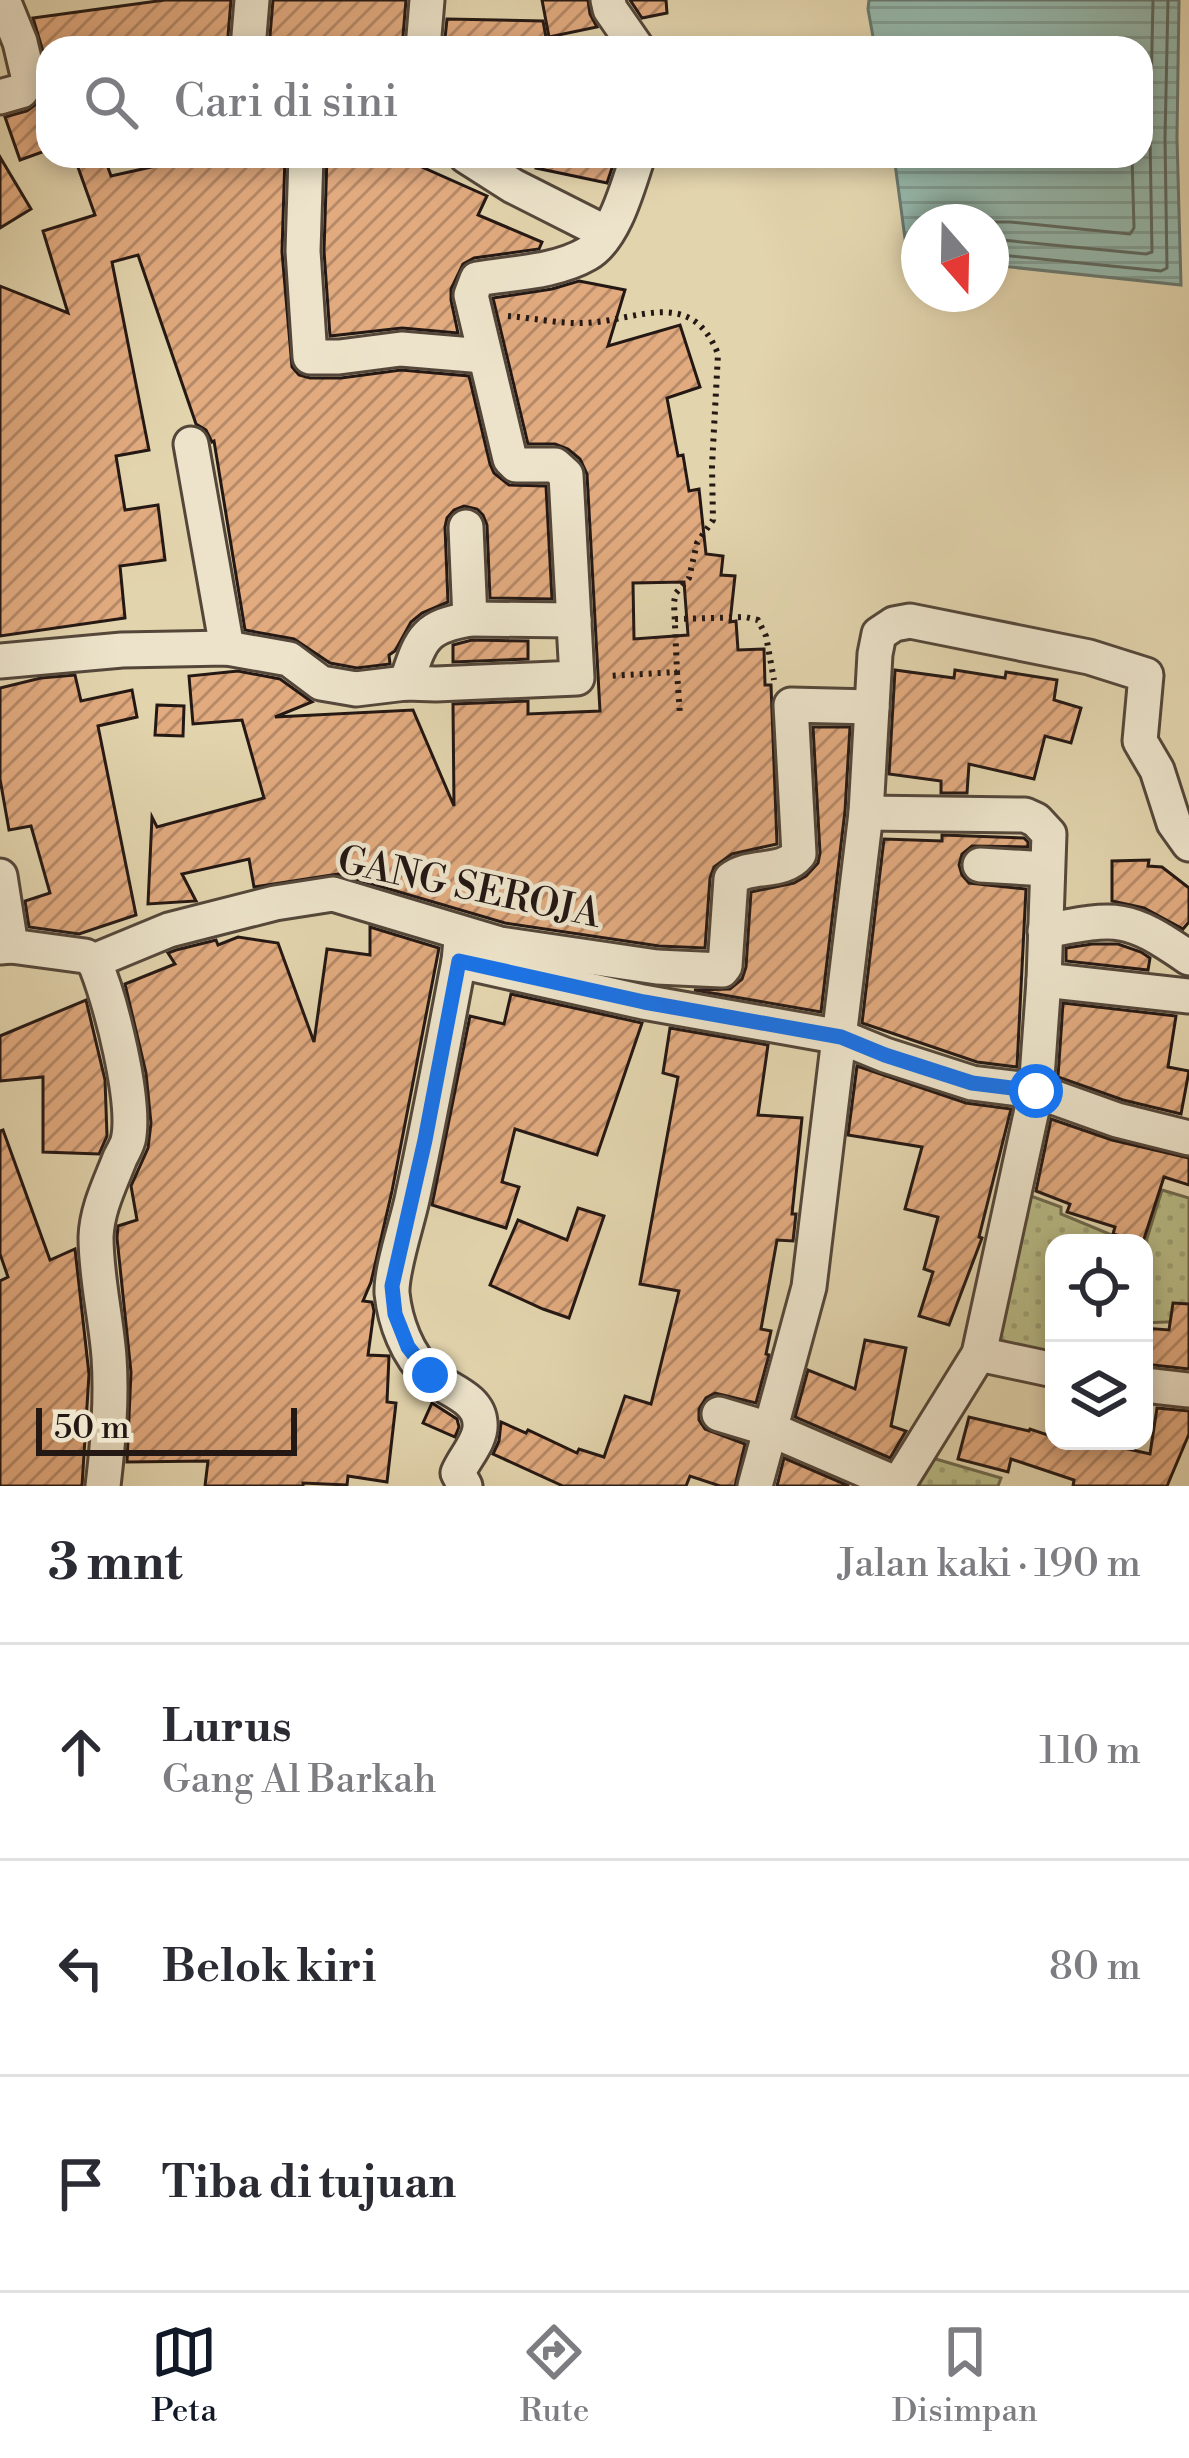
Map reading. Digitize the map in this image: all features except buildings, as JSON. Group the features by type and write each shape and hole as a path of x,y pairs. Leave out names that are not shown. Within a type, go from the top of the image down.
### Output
{"street":[{"path":"0,97 21,92 28,80 20,42 3,0"},
{"path":"249,36 252,0"},
{"path":"424,36 427,0"},
{"path":"608,0 629,36"},
{"path":"306,168 303,251 310,357 401,350 484,356"},
{"path":"485,168 606,233"},
{"path":"0,662 122,650 227,648 289,659 321,683 356,689 577,678 566,475 556,465 516,465 510,460 471,295 477,279 562,264 591,253 621,206 634,168"},
{"path":"191,444 227,648"},
{"path":"466,527 470,620"},
{"path":"406,683 428,634 443,624 574,620"},
{"path":"755,1486 809,1287 866,813 879,634 910,621 1089,657 1146,675 1140,741 1157,770 1174,823 1189,844"},
{"path":"790,704 872,707"},
{"name":"GANG SEROJA","path":"94,961 169,930 275,903 333,894 460,946 500,944 602,961 722,970 731,879 739,872 788,865 799,854 790,704"},
{"path":"718,1414 772,1430 897,1485 979,1354 1036,1091 1049,834 1025,815 866,813"},
{"path":"980,865 1047,869"},
{"path":"0,875 6,946 94,961 120,1055 128,1142 97,1221 96,1254 109,1354 104,1486"},
{"path":"1045,931 1100,921 1128,923 1150,931 1189,958"},
{"path":"465,1486 460,1468 481,1423 473,1405 439,1383 408,1347 395,1314 392,1286 421,1160 460,946 644,1002 841,1037 972,1083 1036,1091 1117,1120 1189,1138"},
{"path":"1044,980 1189,996"},
{"path":"979,1354 1045,1368"},
{"path":"1153,1386 1189,1390"}],"path":[{"path":"474,313 585,323 665,310 691,319 712,339 718,354 713,520 697,543 688,578 674,602 680,716"},
{"path":"675,619 758,620 766,636 778,699 790,704"},
{"path":"577,678 677,672"}],"green space":[{"path":"1162,1190 1189,1198 1189,1321 1153,1323 1153,1234 1148,1234"},
{"path":"1020,1192 1061,1207 1061,1214 1109,1234 1045,1234 1045,1360 985,1350"},
{"path":"922,1455 1001,1478 998,1486 905,1486"}],"water":[{"path":"869,0 1179,0 1181,285 1009,267 1009,204 901,204 901,208 896,168 1153,168 1153,36 873,36"}],"route":[{"path":"430,1375 408,1347 395,1314 392,1286 459,961 644,1002 841,1037 972,1083 1036,1091"}]}
